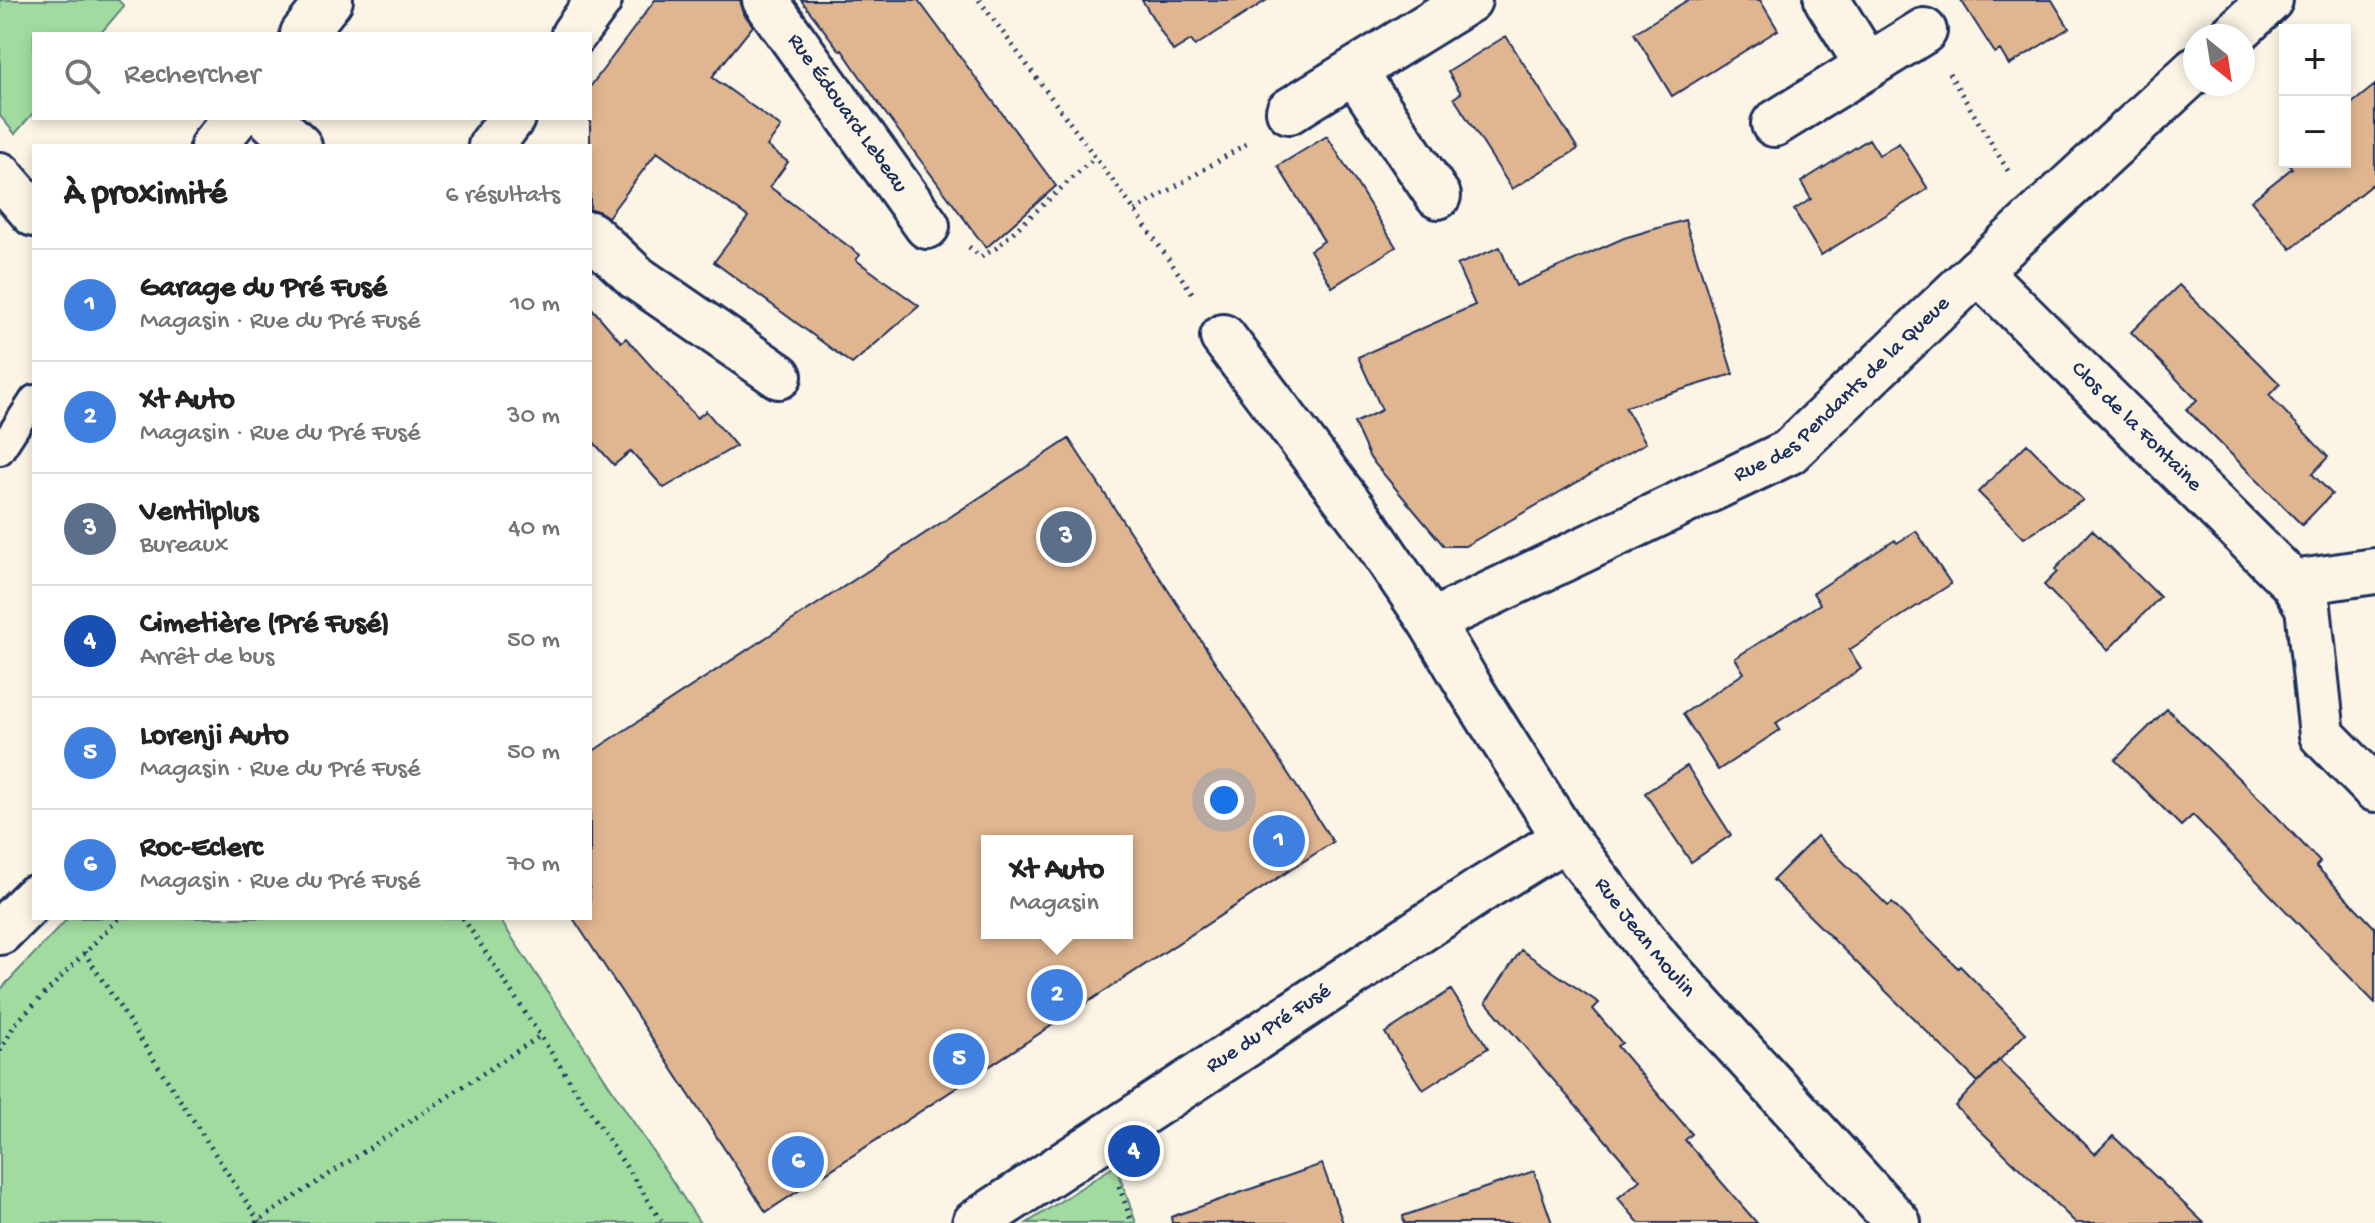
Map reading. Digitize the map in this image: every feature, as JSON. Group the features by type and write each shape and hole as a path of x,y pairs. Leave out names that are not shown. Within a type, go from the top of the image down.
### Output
{"street":[{"path":"305,32 330,0"},
{"path":"575,32 599,0"},
{"name":"Rue Édouard Lebeau","path":"765,0 927,226"},
{"path":"1289,111 1469,0"},
{"path":"1827,0 1868,66"},
{"path":"2245,24 2270,0"},
{"path":"1774,124 1924,31"},
{"path":"1354,71 1438,196"},
{"name":"Rue des Pendants de la Queue","path":"1431,622 1789,452 2183,81"},
{"path":"215,144 234,120"},
{"path":"271,120 297,144"},
{"path":"493,144 511,120"},
{"path":"0,175 32,212"},
{"path":"592,236 637,278 779,376"},
{"name":"Clos de la Fontaine","path":"1978,271 2293,583 2308,607 2322,735 2375,789"},
{"name":"Rue Jean Moulin","path":"1223,337 1361,519 1431,622 1565,838 1660,961 1898,1223"},
{"path":"2293,583 2375,571"},
{"name":"Rue du Pré Fusé","path":"975,1223 1565,838"},
{"path":"0,932 32,900"}],"lane":[{"path":"0,451 32,402"}],"path":[{"path":"979,0 1135,211 1223,337"},
{"path":"1924,31 2014,180"},
{"path":"1135,211 1270,130 1289,111"},
{"path":"927,226 945,227 981,257 996,248 1094,158"},
{"path":"0,1051 15,1024 117,920"},
{"path":"464,920 663,1223"},
{"path":"84,952 258,1222 540,1036"}],"green space":[{"path":"0,0 118,0 124,6 102,32 32,32 32,114 15,134 0,116"},
{"path":"66,920 500,920 700,1223 0,1223 0,990"},
{"path":"1116,1165 1136,1223 1027,1223"}],"building":[{"path":"655,0 740,0 744,14 753,26 712,77 781,127 767,146 788,162 770,187 860,255 856,260 919,306 852,364 714,262 748,217 657,152 608,217 592,210 592,84"},
{"path":"801,0 918,0 1056,186 986,248 842,50"},
{"path":"1142,0 1267,0 1195,46 1191,40 1173,51"},
{"path":"1688,0 1760,0 1778,30 1672,96 1634,33"},
{"path":"1961,0 2052,0 2069,28 2009,65 2000,50 1995,53"},
{"path":"1506,36 1578,149 1512,189 1454,98 1461,93 1448,72"},
{"path":"2375,85 2375,182 2291,249 2251,201 2292,168 2351,168 2351,104"},
{"path":"1327,136 1396,247 1332,287 1310,250 1324,241 1278,166"},
{"path":"1869,139 1879,155 1899,143 1928,189 1821,255 1794,210 1811,199 1801,182"},
{"path":"1685,220 1733,374 1625,407 1646,443 1465,546 1444,546 1370,458 1354,423 1382,410 1358,357 1475,305 1457,265 1500,247 1516,286 1624,238"},
{"path":"2179,285 2280,384 2269,395 2328,457 2312,474 2332,494 2302,525 2186,409 2197,400 2131,332"},
{"path":"592,308 621,342 626,338 697,418 706,411 736,446 664,488 631,451 614,465 592,440"},
{"path":"1069,439 1333,842 766,1212 574,920 592,920 592,752"},
{"path":"2027,444 2083,500 2024,538 1978,492"},
{"path":"2092,530 2160,597 2108,650 2044,585"},
{"path":"1916,531 1951,584 1849,650 1861,669 1776,723 1780,730 1718,770 1683,714 1744,673 1735,658 1820,604 1813,593 1895,540 1897,543"},
{"path":"2167,709 2320,862 2316,866 2375,928 2375,1003 2193,815 2181,826 2115,760"},
{"path":"1687,766 1731,835 1691,862 1645,793"},
{"path":"1817,836 1888,906 1892,903 1958,968 1960,966 2026,1033 1978,1082 1773,880"},
{"path":"1521,950 1599,1003 1593,1009 1622,1043 1617,1046 1692,1134 1685,1140 1757,1223 1639,1223 1618,1198 1640,1180 1486,1002"},
{"path":"1451,990 1488,1048 1423,1090 1385,1033"},
{"path":"1999,1060 2095,1154 2113,1136 2204,1223 2076,1223 1955,1106"},
{"path":"1322,1164 1343,1223 1172,1223 1171,1217"},
{"path":"1534,1171 1552,1223 1404,1223 1403,1216"}],"place":[{"name":"Ventilplus","path":"1066,537"},
{"name":"Garage du Pré Fusé","path":"1279,841"},
{"name":"Xt Auto","path":"1057,995"},
{"name":"Lorenji Auto","path":"959,1059"},
{"name":"Cimetière (Pré Fusé)","path":"1134,1151"},
{"name":"Roc-Eclerc","path":"798,1162"}]}
